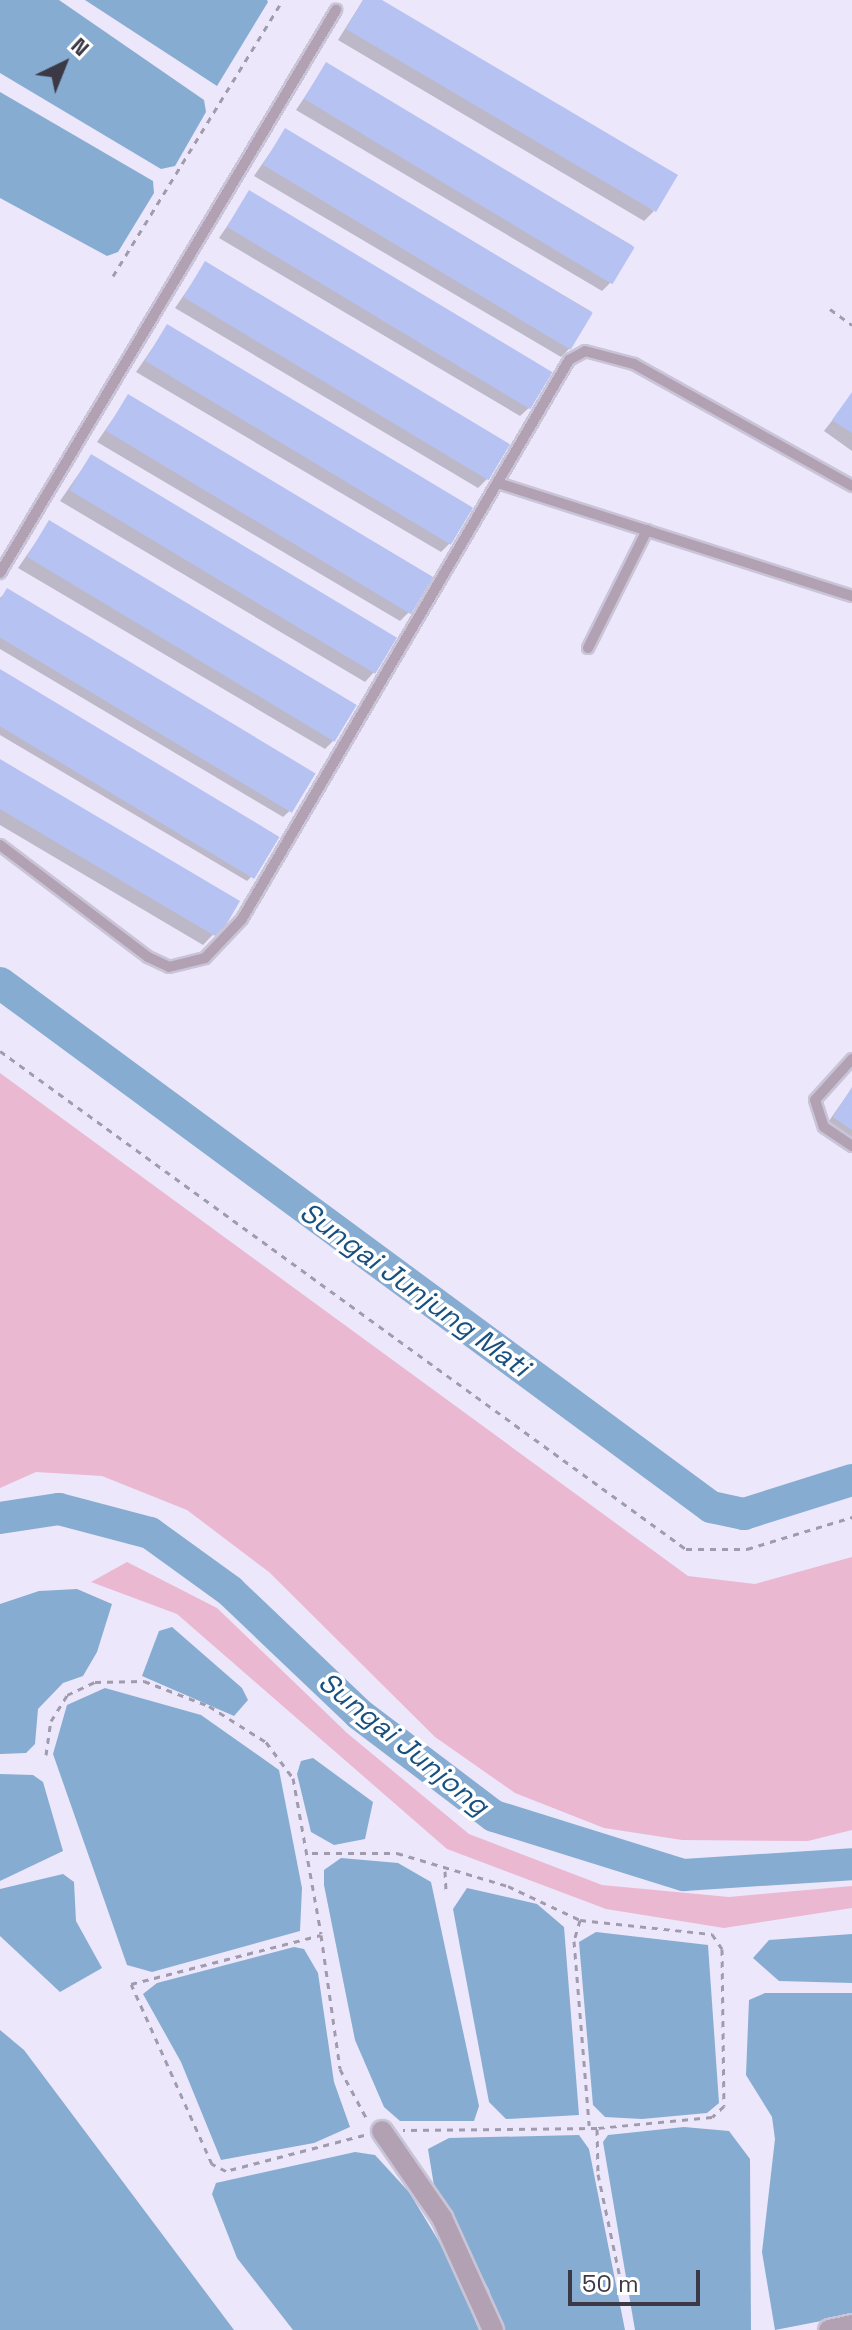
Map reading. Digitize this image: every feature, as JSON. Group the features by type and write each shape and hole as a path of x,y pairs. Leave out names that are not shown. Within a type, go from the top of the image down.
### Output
{"street":[{"path":"382,2131 442,2218 493,2330"},
{"path":"829,2330 852,2325"}],"lane":[{"path":"0,573 336,10"},
{"path":"0,845 148,957 169,967 205,958 242,919 501,484 569,360 594,351 634,364 852,486"},
{"path":"501,484 852,596"},
{"path":"588,648 647,530"},
{"path":"852,1059 815,1100 824,1127 852,1146"}],"path":[{"path":"113,276 283,0"},
{"path":"830,309 852,325"},
{"path":"0,1051 686,1549 747,1549 852,1517"},
{"path":"46,1755 51,1721 67,1695 95,1682 144,1681 209,1706 288,1763 312,1853 340,2069 364,2118 382,2131"},
{"path":"312,1853 397,1853 445,1871 508,1886 580,1920 712,1934 722,1949 724,2106 684,2123 597,2128 589,2125 382,2131 226,2171 212,2164 131,1984 321,1935"},
{"path":"445,1871 446,1891"},
{"path":"580,1920 574,1941 589,2125"},
{"path":"597,2128 598,2174 622,2287"}],"shaded area":[{"path":"0,1073 688,1576 755,1584 852,1557 852,1830 808,1841 682,1840 604,1828 515,1793 435,1737 269,1572 187,1510 102,1476 36,1472 0,1488"},
{"path":"127,1562 217,1608 347,1733 469,1834 602,1885 729,1897 852,1886 852,1908 724,1928 606,1909 447,1849 177,1614 91,1582"}],"water":[{"path":"0,0 59,0 204,100 206,112 175,166 161,169 0,73"},
{"path":"85,0 267,0 268,2 217,86"},
{"path":"0,92 153,181 154,193 118,252 107,256 0,198"},
{"path":"77,1589 112,1604 97,1652 83,1676 63,1683 38,1709 35,1744 26,1753 0,1754 0,1604 39,1591"},
{"path":"172,1627 242,1688 248,1700 234,1716 142,1676 159,1631"},
{"path":"105,1688 201,1715 279,1770 302,1888 300,1931 152,1972 127,1965 53,1754 67,1705"},
{"path":"313,1758 373,1802 365,1839 334,1845 311,1832 297,1774 301,1761"},
{"path":"0,1774 33,1775 43,1782 63,1851 0,1881"},
{"path":"341,1858 398,1863 431,1882 479,2106 474,2121 400,2121 384,2107 355,2040 324,1885 324,1870"},
{"path":"63,1874 74,1882 76,1921 102,1968 60,1992 0,1936 0,1889"},
{"path":"467,1888 537,1904 564,1927 579,2115 506,2119 489,2102 453,1909"},
{"path":"596,1932 708,1945 719,2103 707,2113 642,2119 605,2117 593,2105 579,1942"},
{"path":"852,1934 852,1983 779,1981 753,1958 769,1940"},
{"path":"294,1947 304,1949 318,1973 334,2082 350,2127 314,2143 221,2160 181,2062 143,1994 157,1983"},
{"path":"765,1993 852,1993 852,2315 775,2330 762,2252 775,2139 772,2117 746,2075 749,2000"},
{"path":"0,2030 24,2050 234,2330 0,2330"},
{"path":"684,2127 729,2131 750,2159 751,2330 635,2330 603,2142 608,2135"},
{"path":"579,2135 589,2149 625,2330 501,2330 489,2290 435,2192 428,2149 449,2138"},
{"path":"355,2152 375,2155 409,2192 452,2263 479,2330 293,2330 237,2258 212,2194 216,2183"}],"building":[{"path":"363,0 382,0 678,175 656,212 346,29"},
{"path":"326,62 635,247 612,284 304,99"},
{"path":"285,128 593,313 571,350 263,165"},
{"path":"249,190 552,372 530,409 227,227"},
{"path":"205,261 510,444 489,480 183,297"},
{"path":"167,324 473,508 451,545 145,361"},
{"path":"852,392 852,433 832,420"},
{"path":"128,394 433,577 411,614 106,431"},
{"path":"91,454 397,638 375,674 69,490"},
{"path":"49,520 357,705 335,742 27,557"},
{"path":"7,588 316,773 292,813 0,637 0,600"},
{"path":"0,669 279,837 254,879 0,726"},
{"path":"0,759 240,901 226,925 215,936 0,809"},
{"path":"852,1087 852,1130 833,1117"}],"waterway":[{"name":"Sungai Junjung Mati","path":"0,983 711,1507 744,1514 852,1480"},
{"name":"Sungai Junjong","path":"0,1518 59,1509 150,1533 230,1591 359,1714 494,1816 684,1875 852,1864"}]}
